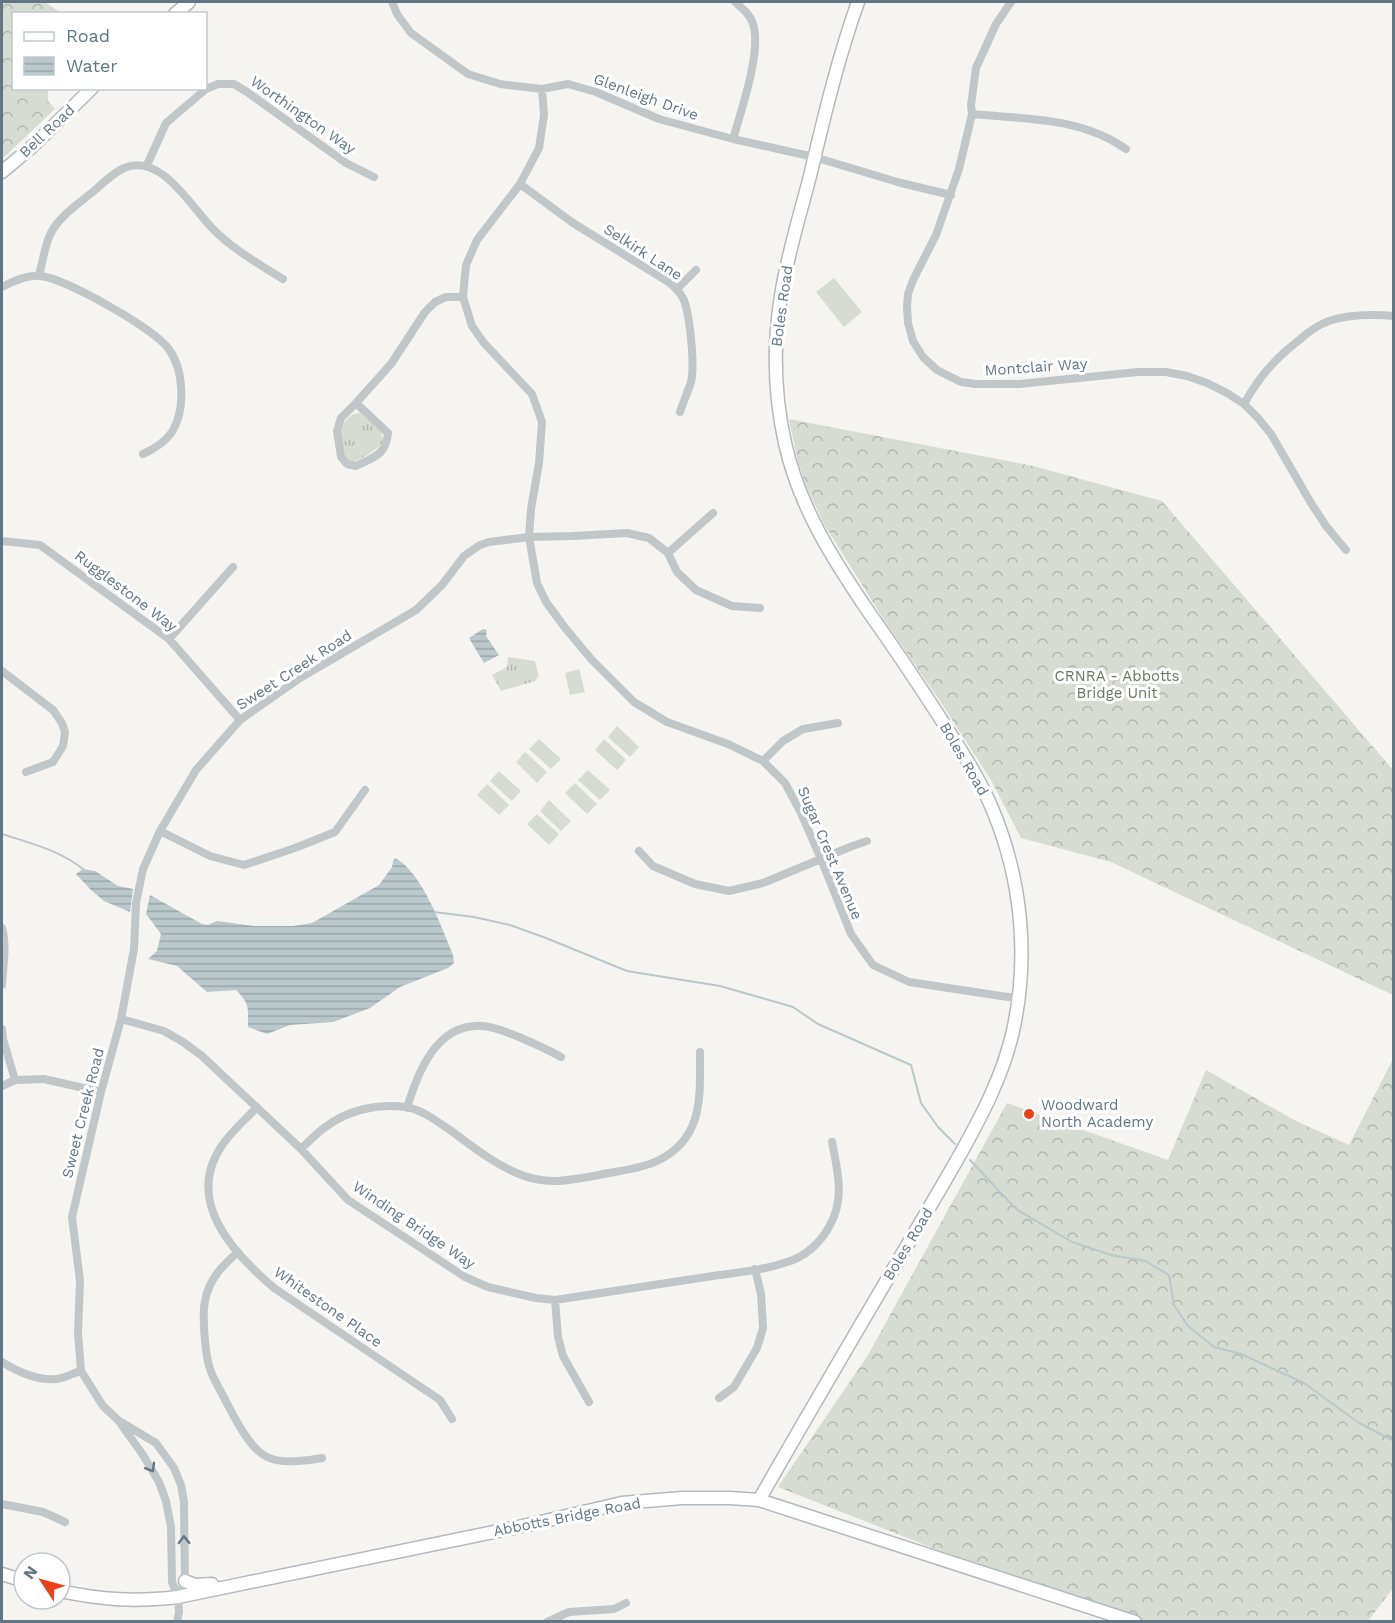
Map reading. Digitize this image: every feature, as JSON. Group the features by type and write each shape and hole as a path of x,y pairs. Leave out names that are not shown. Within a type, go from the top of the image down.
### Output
{"street":[{"path":"177,12 189,2"},
{"name":"Glenleigh Drive","path":"392,2 397,14 411,33 468,74 500,84 542,89 568,84 596,92 658,119 733,140 814,157 901,183 951,195"},
{"path":"733,140 751,74 756,42 754,25 749,15 735,2"},
{"name":"Boles Road","path":"759,1500 987,1107 1003,1066 1013,1030 1022,957 1016,883 994,812 963,753 849,582 809,514 794,478 778,406 775,370 776,330 781,292 814,157 858,2"},
{"name":"Montclair Way","path":"1011,2 996,24 976,68 972,93 972,114 959,169 936,235 913,280 907,306 908,323 913,341 923,357 937,370 961,382 1019,384 1138,372 1166,372 1208,383 1244,404 1258,418 1271,434 1326,526 1346,550"},
{"name":"Worthington Way","path":"207,89 218,84 234,84 346,163 374,177"},
{"name":"Sugar Crest Avenue","path":"542,89 544,115 539,148 520,184 477,240 466,265 463,297 472,326 484,343 532,394 542,422 539,463 531,509 530,537 537,583 546,602 572,637 634,702 667,722 728,744 763,761 785,783 821,858 851,934 873,965 909,982 1018,998"},
{"name":"Bell Road","path":"2,172 34,145 90,90"},
{"name":"Worthington Way","path":"147,165 166,123 205,90"},
{"path":"972,114 1074,125 1101,134 1126,149"},
{"path":"39,275 51,232 66,216 113,174 126,167 147,165 160,172 181,190 212,229 247,256 283,279"},
{"name":"Selkirk Lane","path":"520,184 573,223 677,289 683,299 689,320 692,380 680,412"},
{"path":"677,289 696,270"},
{"path":"2,287 16,280 39,275 65,283 154,334 169,349 179,371 183,389 180,410 172,432 159,446 143,454"},
{"path":"356,403 388,433 387,444 382,452 356,466 347,464 341,457 337,431 341,418 391,364 425,312 435,302 446,297 463,297"},
{"path":"1244,404 1270,365 1314,328 1327,321 1340,318 1362,315 1394,316"},
{"path":"668,553 713,513"},
{"name":"Sweet Creek Road","path":"178,1597 172,1582 171,1527 166,1501 159,1482 149,1464 118,1420 104,1406 81,1371 78,1333 80,1281 72,1217 101,1092 121,1019 134,949 136,903 143,869 160,831 196,770 240,720 300,678 416,610 442,585 464,556 480,545 530,537 627,533 649,538 668,553 677,572 696,590 732,606 760,608"},
{"name":"Rugglestone Way","path":"2,541 40,545 169,639 240,720"},
{"path":"169,639 233,567"},
{"path":"2,671 52,710 62,723 65,732 63,746 53,762 26,772"},
{"path":"763,761 783,741 802,729 838,723"},
{"path":"160,831 210,856 244,865 335,832 365,790"},
{"path":"639,851 653,866 695,884 729,891 763,883 867,841"},
{"path":"2,928 4,956 2,985"},
{"name":"Winding Bridge Way","path":"121,1019 164,1031 202,1056 301,1149 348,1200 465,1277 488,1287 536,1298 555,1300 755,1269 788,1262 805,1254 829,1227 837,1206 839,1180 832,1142"},
{"path":"407,1107 414,1083 436,1046 451,1034 467,1027 484,1026 498,1029 561,1057"},
{"path":"2,1029 15,1080"},
{"path":"301,1149 326,1127 346,1114 383,1107 407,1107 425,1113 500,1165 520,1175 540,1181 563,1182 629,1169 655,1162 671,1153 686,1138 697,1118 700,1095 700,1052"},
{"path":"2,1086 15,1080 44,1079 101,1092"},
{"name":"Whitestone Place","path":"257,1107 223,1144 214,1158 209,1177 208,1196 219,1228 256,1273 274,1288 440,1400 452,1419"},
{"path":"238,1252 214,1276 204,1303 206,1348 210,1370 238,1425 265,1456 270,1459 303,1462 322,1458"},
{"path":"719,1398 734,1386 757,1348 763,1328 761,1294 755,1269"},
{"path":"555,1300 558,1337 563,1356 589,1402"},
{"path":"2,1362 16,1371 37,1377 57,1379 81,1371"},
{"name":"Sweet Creek Road","path":"118,1420 156,1443 174,1468 181,1485 184,1502 184,1581 178,1597"},
{"name":"Abbotts Bridge Road","path":"72,1593 113,1600 178,1597 622,1503 690,1498 730,1498 759,1500 1135,1622"},
{"path":"2,1504 43,1512 65,1522"},
{"path":"184,1581 195,1585 266,1573 284,1576"},
{"path":"177,1622 178,1597"},
{"path":"547,1622 569,1612 614,1609 626,1603"}],"green space":[{"path":"2,2 45,2 60,12 12,12 12,90 48,90 48,101 55,109 2,159"},
{"path":"834,278 862,312 844,327 816,292"},
{"path":"360,413 381,431 384,442 369,454 356,461 351,461 347,458 341,445 342,428 351,416"},
{"name":"CRNRA - Abbotts Bridge Unit","path":"789,419 1033,466 1162,501 1393,770 1393,995 1111,862 1021,838 991,780 884,620 824,524 798,462"},
{"path":"508,657 535,661 539,676 535,681 501,691 492,675 507,667"},
{"path":"579,669 585,692 570,695 565,673"},
{"path":"617,726 639,747 630,757 608,737"},
{"path":"539,739 561,759 551,769 529,749"},
{"path":"604,739 626,760 617,770 595,750"},
{"path":"525,752 547,772 537,783 516,762"},
{"path":"588,770 610,790 600,800 578,780"},
{"path":"499,771 521,791 512,801 490,781"},
{"path":"575,783 597,804 587,814 565,793"},
{"path":"487,784 509,805 499,815 477,795"},
{"path":"549,800 571,821 561,831 540,811"},
{"path":"537,814 559,834 549,845 527,824"},
{"path":"1393,1059 1394,1587 1368,1621 1128,1621 778,1487 868,1355 1007,1103 1168,1160 1206,1070 1296,1121 1349,1145"}],"water":[{"path":"483,629 487,630 486,636 499,655 484,663 469,638"},
{"path":"395,858 414,875 430,902 453,955 454,963 448,968 400,987 370,1008 333,1022 290,1025 267,1034 248,1027 247,1006 236,990 207,992 177,966 148,959 157,951 161,934 146,914 150,895 202,924 208,925 217,921 254,926 293,926 312,923 379,885 392,867"},
{"path":"83,869 95,871 118,886 133,889 130,912 104,901 90,889 76,874"}],"waterway":[{"path":"2,834 54,852 83,869"},
{"path":"434,912 474,917 510,925 627,971 720,986 793,1007 818,1024 911,1065 921,1103 938,1127 955,1144"},
{"path":"970,1160 1016,1209 1072,1242 1111,1255 1145,1261 1169,1275 1174,1305 1188,1326 1214,1347 1241,1354 1304,1383 1359,1423 1394,1441"}],"place":[{"name":"Woodward North Academy","path":"1029,1114"}]}
